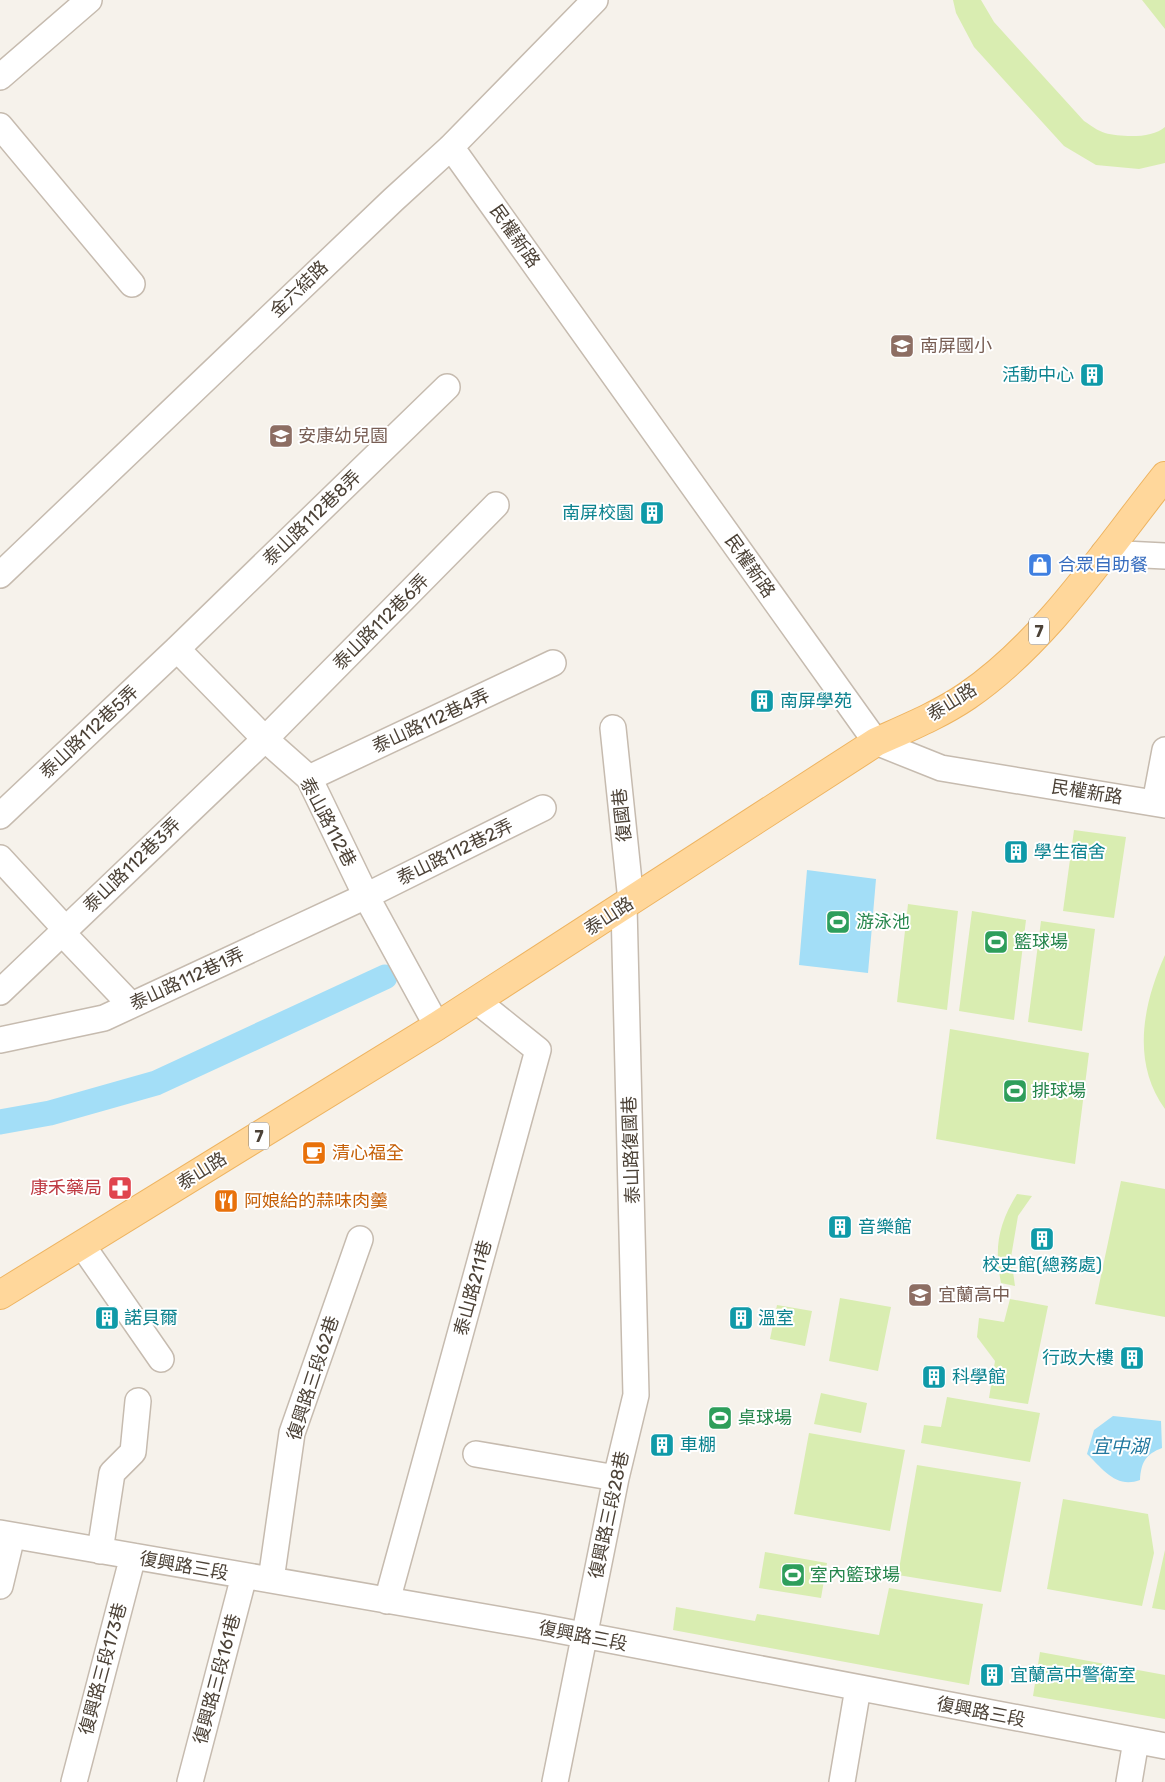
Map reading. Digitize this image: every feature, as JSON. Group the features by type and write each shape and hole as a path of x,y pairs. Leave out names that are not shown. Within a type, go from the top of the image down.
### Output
{"main road":[{"name":"泰山路","path":"0,1295 437,1026 876,742 927,719 967,696 1001,668 1060,611 1165,476"}],"street":[{"path":"0,77 89,0"},
{"name":"金六結路","path":"0,575 385,207 451,147 595,0"},
{"path":"0,126 132,284"},
{"name":"民權新路","path":"451,147 876,742 941,768 1160,804"},
{"name":"泰山路112巷8弄","path":"177,649 447,387"},
{"name":"泰山路112巷6弄","path":"266,739 496,505"},
{"path":"1104,553 1165,556"},
{"name":"泰山路112巷","path":"177,649 266,739 309,778 366,896 437,1026"},
{"name":"泰山路112巷5弄","path":"0,816 177,649"},
{"name":"泰山路112巷4弄","path":"309,778 553,663"},
{"name":"復國巷","path":"613,728 628,903"},
{"name":"泰山路112巷3弄","path":"0,992 266,739"},
{"path":"1160,804 1165,750"},
{"name":"泰山路112巷2弄","path":"366,896 543,808"},
{"path":"0,858 58,921 69,940 131,1005"},
{"name":"泰山路112巷1弄","path":"0,1040 104,1018 366,896"},
{"name":"泰山路復國巷","path":"628,903 636,1395"},
{"name":"泰山路211巷","path":"387,1601 538,1050 477,1000"},
{"name":"復興路三段62巷","path":"271,1580 292,1433 360,1239"},
{"path":"82,1245 161,1359"},
{"name":"復興路三段28巷","path":"555,1782 616,1478 636,1395"},
{"path":"100,1551 112,1473 133,1452 138,1401"},
{"path":"476,1454 616,1478"},
{"path":"0,1586 6,1534"},
{"name":"復興路三段","path":"6,1534 585,1636 1165,1746"},
{"name":"復興路三段173巷","path":"74,1782 133,1556"},
{"name":"復興路三段161巷","path":"190,1782 244,1576"},
{"path":"842,1782 858,1688"},
{"path":"1129,1782 1136,1741"}],"green space":[{"path":"953,0 981,0 994,22 1084,121 1094,128 1112,134 1136,136 1152,134 1165,127 1165,163 1139,169 1096,165 1064,146 974,47 956,13"},
{"path":"1142,0 1165,0 1165,29"},
{"path":"1074,830 1126,837 1114,918 1063,911"},
{"path":"908,904 958,911 947,1010 897,1002"},
{"path":"972,911 1026,920 1014,1020 959,1011"},
{"path":"1041,921 1095,929 1082,1031 1028,1022"},
{"path":"1165,955 1165,1109 1154,1091 1148,1072 1144,1053 1144,1033 1151,993"},
{"path":"950,1029 1089,1053 1075,1164 936,1139"},
{"path":"1121,1181 1165,1189 1165,1317 1095,1304"},
{"path":"1017,1194 1032,1196 1018,1216 1011,1257 1015,1286 1001,1283 998,1248 1002,1227"},
{"path":"840,1298 891,1307 878,1371 829,1361"},
{"path":"1010,1299 1048,1306 1028,1404 989,1398 995,1361 977,1337 979,1318 1004,1322"},
{"path":"777,1305 812,1311 805,1346 770,1339"},
{"path":"821,1393 867,1403 861,1433 814,1424"},
{"path":"947,1397 1040,1413 1030,1462 921,1443 924,1425 941,1427"},
{"path":"809,1433 905,1450 890,1531 794,1514"},
{"path":"917,1465 1021,1482 1001,1592 898,1575"},
{"path":"1063,1499 1148,1514 1154,1553 1142,1606 1047,1589"},
{"path":"1165,1550 1165,1610 1152,1608"},
{"name":"室內籃球場","path":"765,1552 827,1563 821,1598 759,1588"},
{"path":"889,1588 983,1604 969,1685 673,1630 676,1607 755,1621 757,1614 879,1635"},
{"path":"1040,1652 1165,1675 1165,1719 1033,1696"}],"water":[{"name":"游泳池","path":"807,870 876,879 868,973 799,965"},
{"name":"宜中湖","path":"1113,1416 1161,1421 1162,1448 1152,1453 1145,1460 1140,1480 1124,1482 1117,1480 1104,1471 1087,1454 1094,1430"}],"waterway":[{"path":"0,1122 50,1113 156,1083 385,977"}],"place":[{"name":"南屏國小","path":"902,346"},
{"name":"活動中心","path":"1092,375"},
{"name":"安康幼兒園","path":"281,436"},
{"name":"南屏校園","path":"652,513"},
{"name":"合眾自助餐","path":"1040,565"},
{"name":"南屏學苑","path":"762,701"},
{"name":"學生宿舍","path":"1016,852"},
{"name":"游泳池","path":"838,922"},
{"name":"籃球場","path":"996,942"},
{"name":"排球場","path":"1015,1091"},
{"name":"清心福全","path":"314,1153"},
{"name":"康禾藥局","path":"120,1188"},
{"name":"阿娘給的蒜味肉羹","path":"226,1201"},
{"name":"音樂館","path":"840,1227"},
{"name":"校史館(總務處)","path":"1042,1239"},
{"name":"宜蘭高中","path":"920,1295"},
{"name":"諾貝爾","path":"107,1318"},
{"name":"溫室","path":"741,1318"},
{"name":"行政大樓","path":"1132,1358"},
{"name":"科學館","path":"934,1377"},
{"name":"桌球場","path":"720,1418"},
{"name":"車棚","path":"662,1445"},
{"name":"室內籃球場","path":"793,1575"},
{"name":"宜蘭高中警衛室","path":"992,1675"}]}
